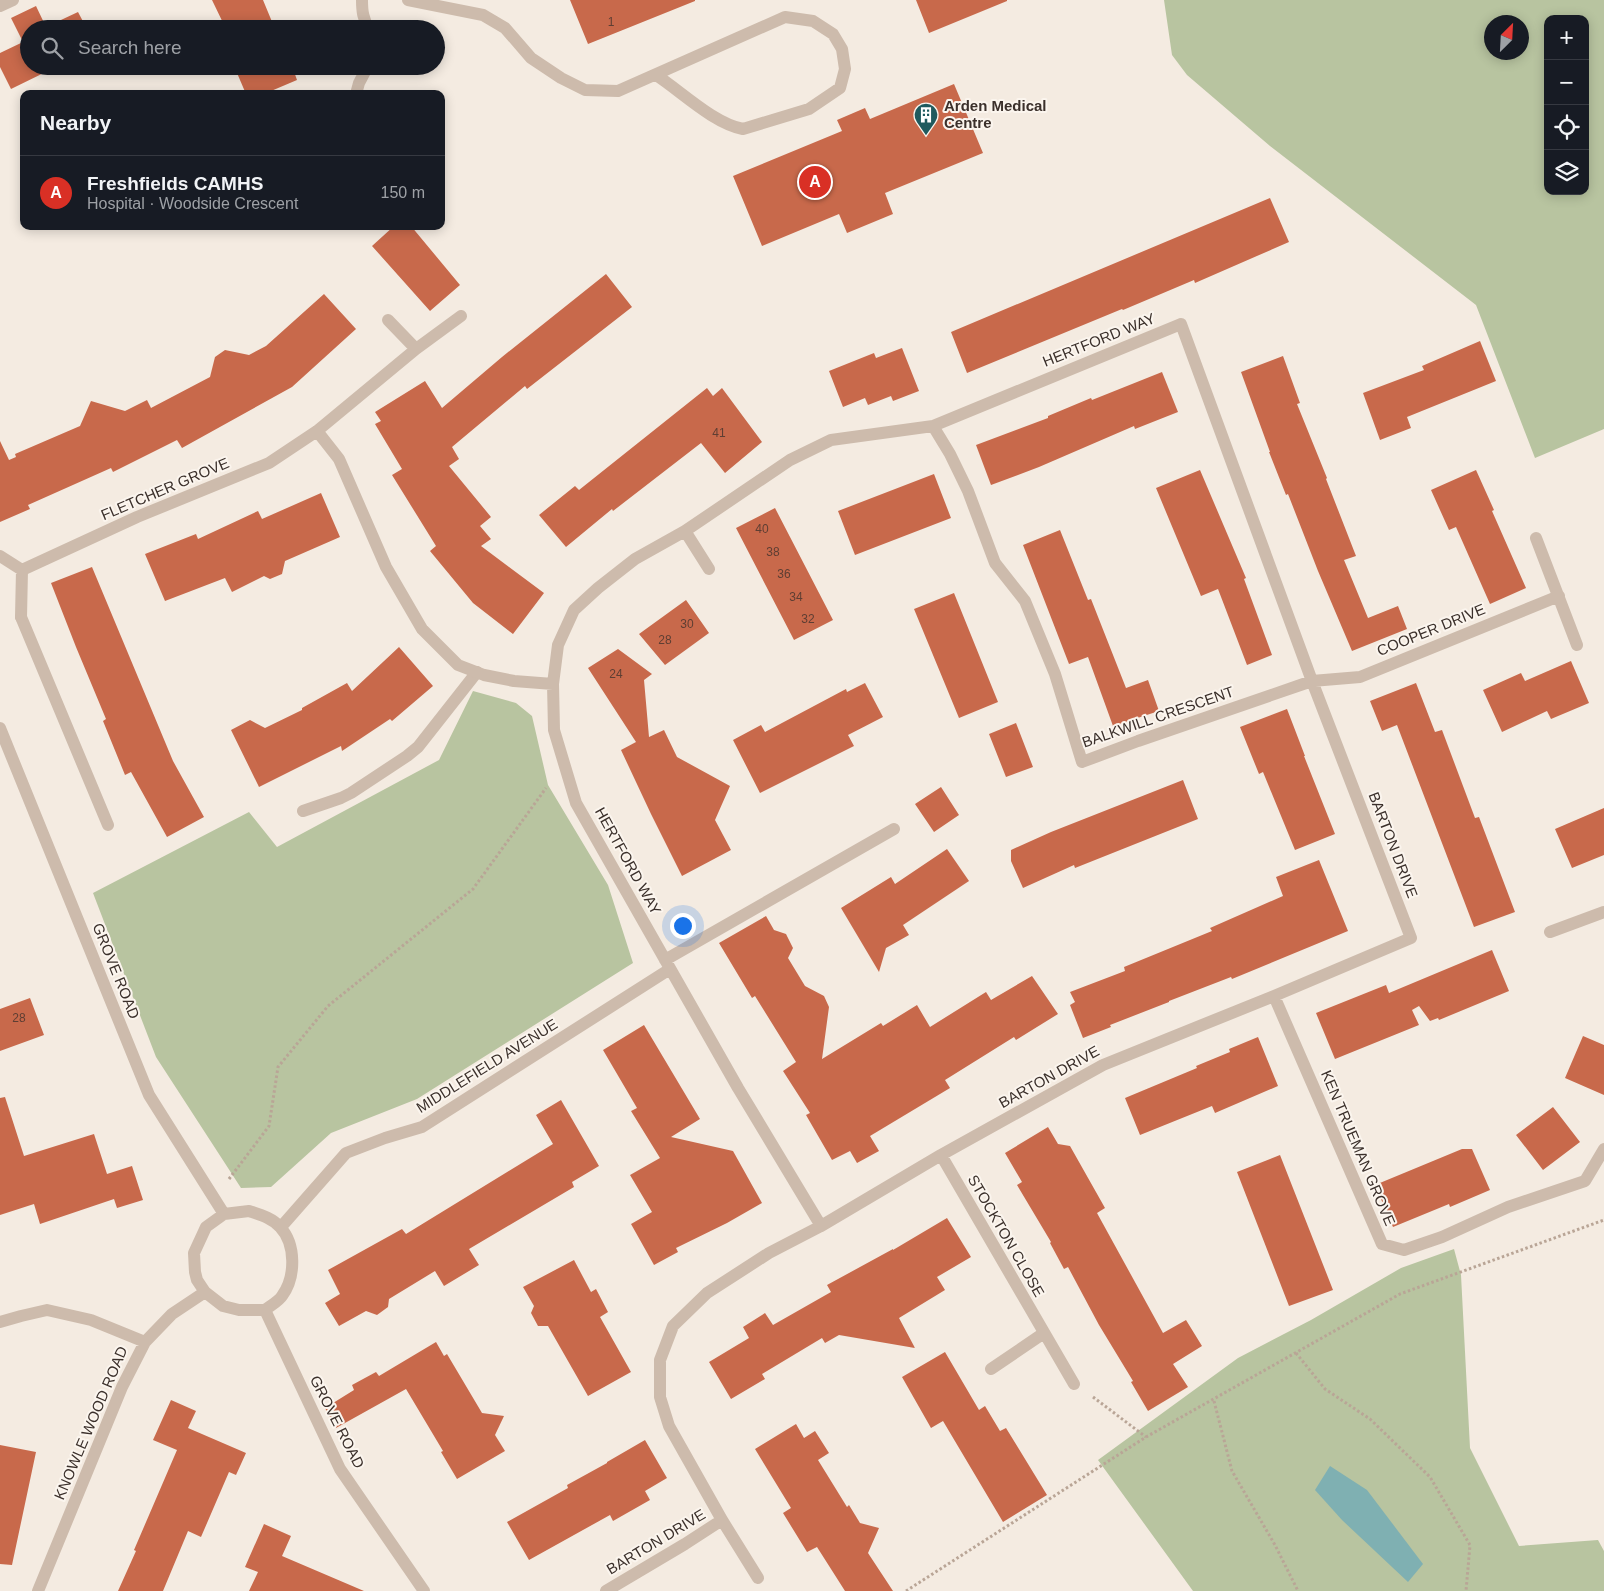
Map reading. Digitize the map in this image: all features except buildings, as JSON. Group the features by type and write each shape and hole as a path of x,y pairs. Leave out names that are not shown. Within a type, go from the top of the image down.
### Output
{"street":[{"path":"0,6 12,0"},
{"path":"362,0 364,20"},
{"path":"408,0 483,15 505,28 531,58 561,78 585,90 618,90 785,17 813,21 833,34 842,48 845,68 840,88 809,109 743,129 732,127 718,120 656,75"},
{"path":"357,90 363,75"},
{"name":"FLETCHER GROVE","path":"22,570 137,517 269,463 317,431 416,350 461,316"},
{"path":"388,320 416,350"},
{"name":"HERTFORD WAY","path":"821,1226 738,1088 576,802 554,730 553,684 558,645 574,610 635,559 685,531 790,460 831,440 933,426 1181,324 1312,681"},
{"name":"BALKWILL CRESCENT","path":"933,426 950,454 964,484 995,563 1025,601 1054,674 1082,762 1312,681"},
{"path":"317,431 339,459 386,567 422,629 458,665 514,681 553,684"},
{"path":"685,531 709,569"},
{"path":"1536,538 1577,644"},
{"path":"0,556 22,570 21,617 108,825"},
{"name":"COOPER DRIVE","path":"1312,681 1360,677 1559,596"},
{"path":"303,811 351,793 407,756 418,747 478,672"},
{"name":"BARTON DRIVE","path":"758,1578 668,1426 660,1397 660,1360 673,1326 707,1293 770,1253 821,1226 941,1155 1103,1065 1411,938 1312,681"},
{"name":"GROVE ROAD","path":"0,728 149,1095 224,1214"},
{"name":"MIDDLEFIELD AVENUE","path":"281,1227 346,1153 385,1138 422,1127 667,964 894,829"},
{"path":"1550,932 1604,912"},
{"name":"KEN TRUEMAN GROVE","path":"1274,996 1382,1244 1404,1250 1442,1237 1508,1207 1585,1181 1604,1148"},
{"name":"STOCKTON CLOSE","path":"941,1155 1074,1384"},
{"path":"250,1211 268,1217 281,1227 289,1242 293,1259 291,1274 282,1296 264,1310 239,1310 223,1306 205,1292 196,1280 194,1253 206,1227 224,1214 250,1211"},
{"name":"KNOWLE WOOD ROAD","path":"38,1591 122,1387 144,1342 172,1314 205,1292"},
{"path":"0,1322 47,1310 91,1320 144,1342"},
{"name":"GROVE ROAD","path":"264,1310 340,1469 424,1591"},
{"path":"991,1370 1044,1333"},
{"name":"BARTON DRIVE","path":"606,1591 722,1520"}],"path":[{"path":"214,1199 269,1126 278,1066 328,1006 473,888 564,763"},
{"path":"906,1591 1146,1437 1400,1294 1604,1220"},
{"path":"1296,1353 1325,1389 1370,1419 1430,1477 1470,1545 1466,1591"},
{"path":"1074,1384 1146,1437"},
{"path":"1214,1401 1232,1471 1275,1545 1298,1591"}],"green space":[{"path":"1164,0 1604,0 1604,429 1535,458 1476,305 1270,146 1187,75 1172,55"},
{"path":"473,691 516,703 532,716 548,785 608,885 633,963 417,1099 331,1133 271,1187 241,1188 156,1057 93,893 249,812 277,847 439,760"},
{"path":"1454,1249 1461,1275 1470,1448 1519,1546 1598,1540 1604,1551 1604,1591 1193,1591 1098,1460 1238,1358 1311,1320 1401,1268"}],"water":[{"path":"1330,1466 1367,1490 1423,1564 1408,1582 1342,1520 1315,1490"}],"place":[{"name":"Arden Medical Centre","path":"926,136"},
{"name":"Freshfields CAMHS","path":"815,182"}]}
